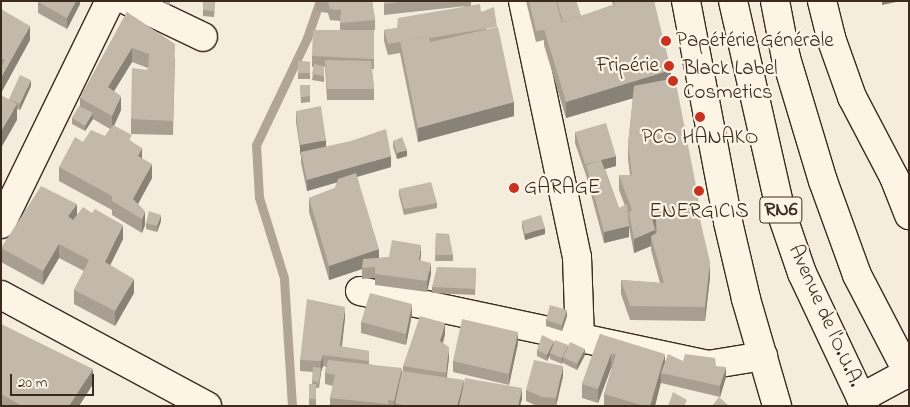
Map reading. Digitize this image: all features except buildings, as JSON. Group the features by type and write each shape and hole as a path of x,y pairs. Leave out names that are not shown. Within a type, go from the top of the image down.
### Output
{"main road":[{"path":"1,224 110,1"},
{"path":"128,1 203,37"},
{"path":"523,1 577,257 580,338"},
{"path":"686,1 728,222 778,406"},
{"name":"Avenue de l'O.U.A.","path":"733,1 781,212 802,273 863,402 908,373 857,275 823,181 786,58 774,1"},
{"path":"822,1 852,97 894,178 909,215"},
{"path":"360,291 708,365 763,356"},
{"path":"1,295 207,406"}],"waterway":[{"path":"292,406 284,278 259,197 256,145 307,38 320,1"}],"place":[{"name":"Papétérie Générale","path":"666,41"},
{"name":"Fripérie","path":"669,66"},
{"name":"Black Label Cosmetics","path":"673,81"},
{"name":"PCO HANAKO","path":"700,117"},
{"name":"GARAGE","path":"514,188"},
{"name":"ENERGICIS","path":"699,191"}]}
